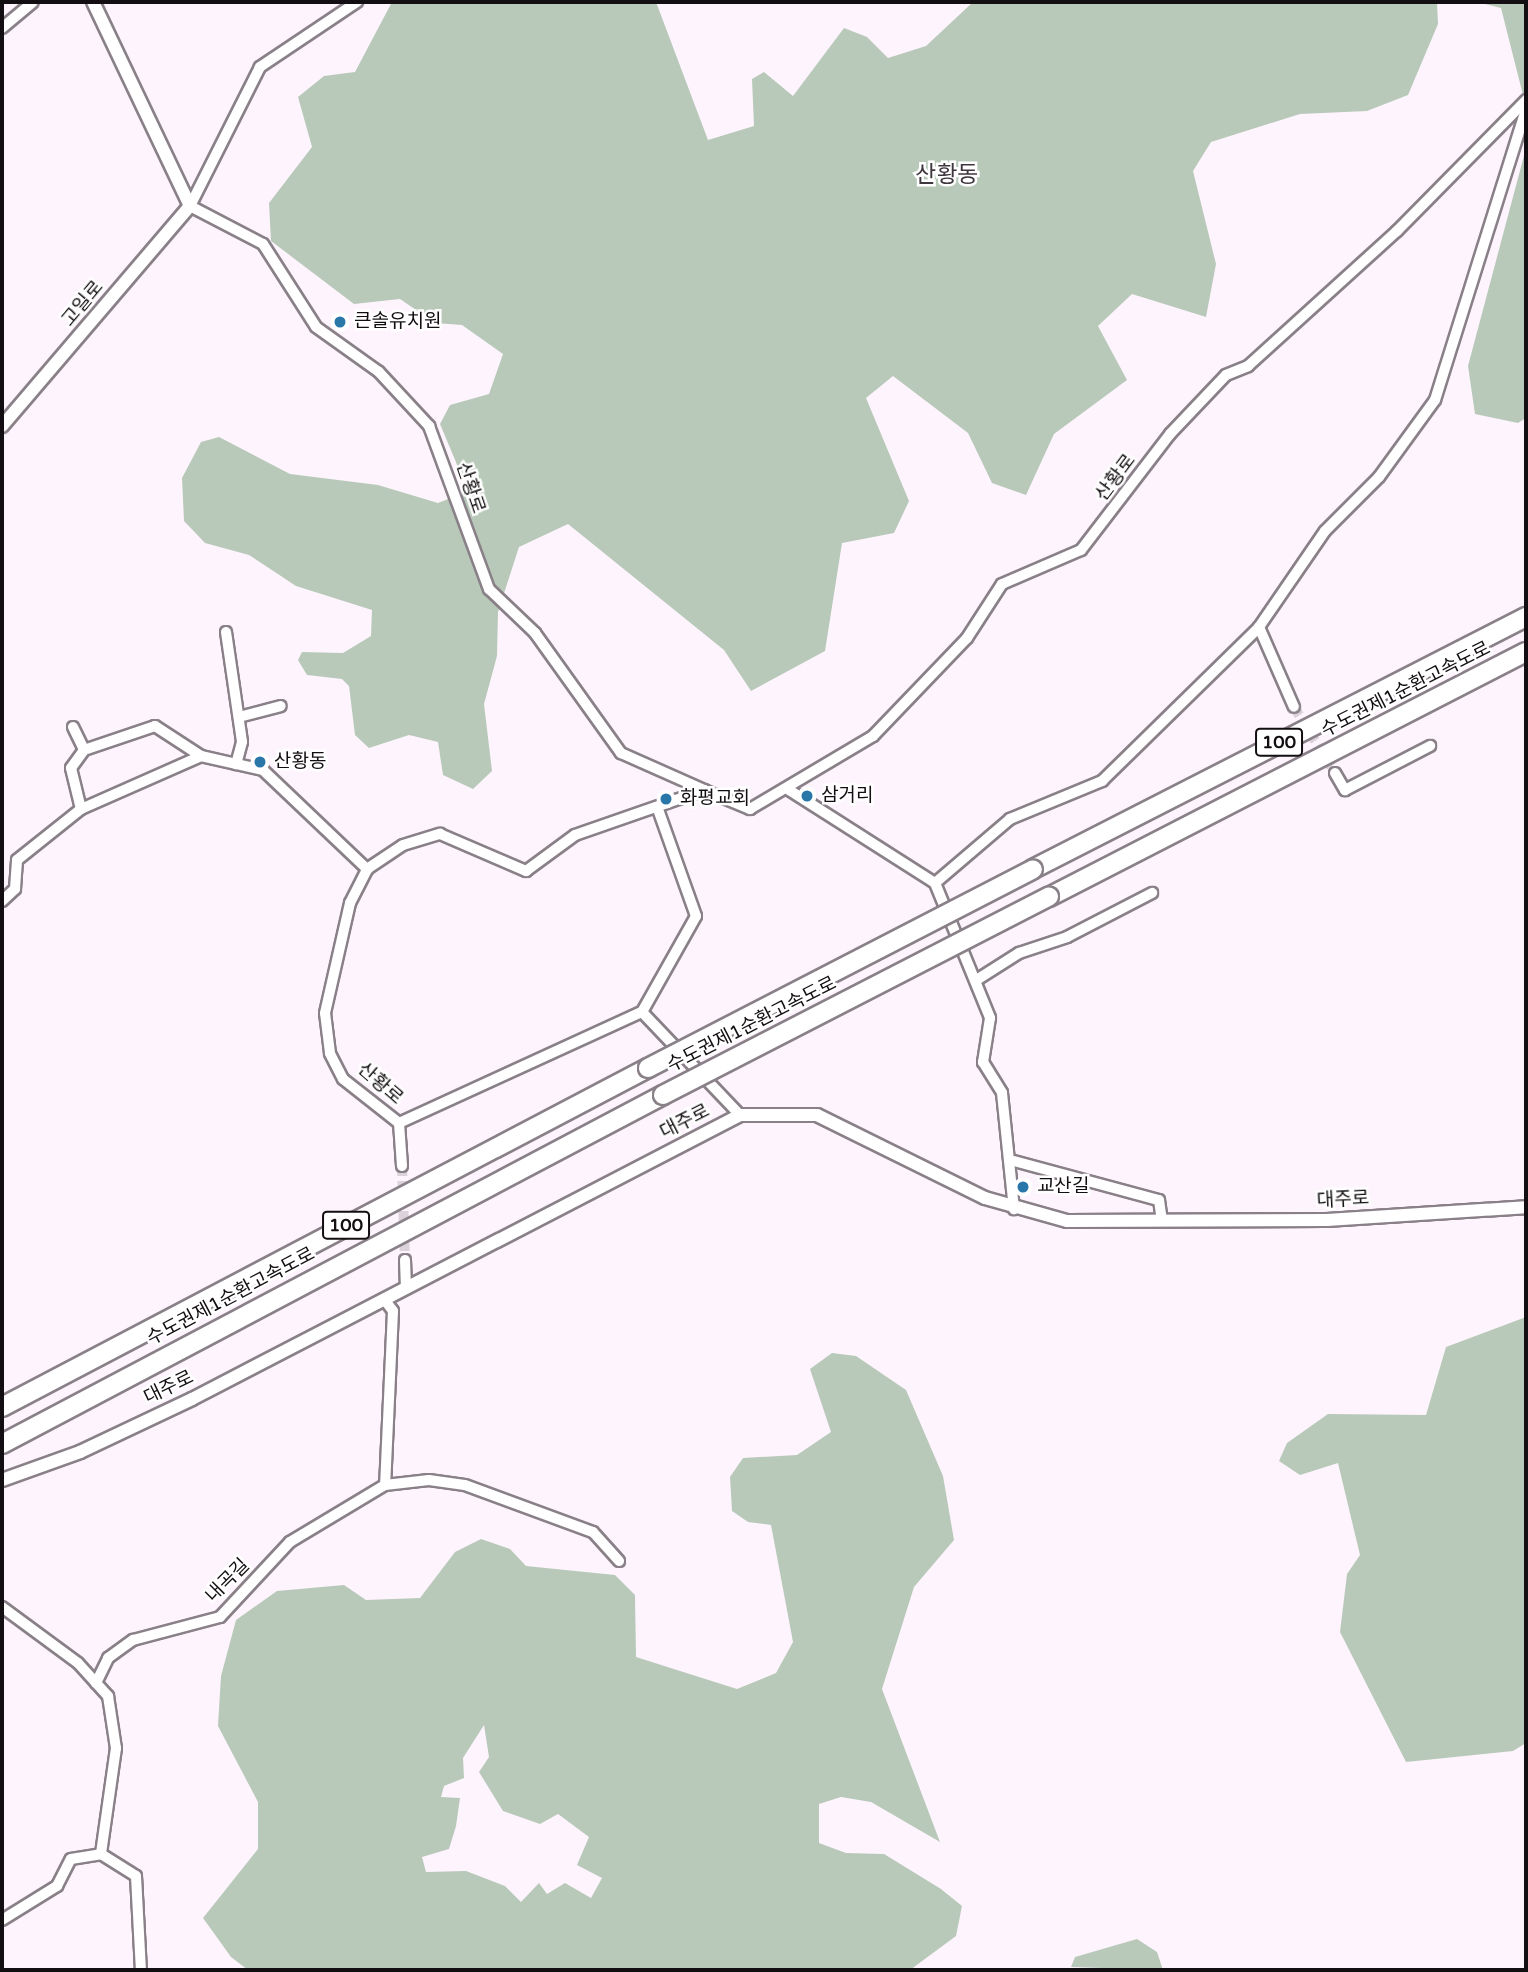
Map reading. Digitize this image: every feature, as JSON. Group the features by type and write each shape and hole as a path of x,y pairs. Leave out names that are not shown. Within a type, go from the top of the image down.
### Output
{"highway":[{"name":"수도권제1순환고속도로","path":"2,1407 44,1382 649,1068 1526,617"},
{"name":"수도권제1순환고속도로","path":"2,1444 59,1411 663,1095 1526,652"}],"street":[{"path":"2,29 33,2"},
{"path":"93,2 190,206"},
{"name":"고일로","path":"2,426 190,206 260,67 357,2"},
{"name":"산황로","path":"190,206 263,244 316,327 379,372 429,426 489,589 535,633 621,753 750,809 789,790 873,736 967,638 1002,584 1082,550 1170,434 1226,374 1248,366 1397,231 1526,100"},
{"path":"935,883 1010,819 1102,781 1259,627 1325,531 1379,477 1435,400 1526,110"},
{"path":"1259,627 1294,707"},
{"path":"226,632 239,717 236,764"},
{"path":"239,717 281,706"},
{"path":"81,810 71,768 84,750 155,726 201,756 263,771 367,870"},
{"path":"73,727 84,750"},
{"path":"1335,773 1345,790 1430,746"},
{"path":"2,901 15,888 17,860 81,810 201,756"},
{"name":"산황로","path":"402,1166 399,1124 343,1079 330,1053 325,1013 350,904 367,870 403,845 440,834 526,871 575,835 658,809 704,790"},
{"path":"789,790 935,883 978,979 990,1018 983,1062 1002,1093 1014,1161 1014,1209"},
{"path":"399,1124 642,1012 696,916 658,809"},
{"path":"978,979 1019,953 1067,937 1152,893"},
{"path":"642,1012 740,1115"},
{"name":"대주로","path":"2,1480 80,1452 406,1288 740,1115 817,1115 1014,1209 1067,1221 1328,1220 1526,1207"},
{"path":"1014,1161 1159,1200 1162,1221"},
{"path":"405,1259 406,1288"},
{"path":"384,1299 393,1311 385,1485 429,1480 465,1485 593,1532 619,1560"},
{"name":"내곡길","path":"96,1683 108,1658 133,1640 220,1618 290,1542 385,1485"},
{"path":"2,1607 96,1683 108,1696 116,1748 101,1854"},
{"path":"2,1920 57,1886 71,1859 101,1854 136,1876 141,1970"}],"green space":[{"path":"392,2 656,2 708,140 754,126 752,79 764,72 793,96 844,28 867,37 888,58 926,46 973,2 1437,2 1438,24 1408,95 1367,111 1300,114 1211,142 1193,171 1216,264 1206,317 1132,294 1098,326 1127,380 1054,434 1026,495 992,483 968,433 893,376 866,398 909,501 894,533 842,543 825,651 751,691 724,650 568,524 519,547 498,612 497,656 484,704 492,771 473,789 443,775 438,742 409,735 369,748 355,735 349,686 342,679 307,675 298,660 302,652 343,653 371,636 372,610 296,586 249,555 205,543 184,521 182,478 201,442 219,437 290,474 378,485 438,503 468,491 440,424 450,405 489,394 503,354 462,325 435,323 400,299 354,304 271,241 269,203 312,147 298,97 324,76 355,72"},
{"path":"1477,2 1526,2 1526,107 1501,8"},
{"path":"1526,148 1526,418 1518,423 1475,414 1468,366"},
{"path":"1526,1317 1526,1743 1513,1751 1406,1762 1340,1632 1347,1574 1360,1555 1338,1463 1300,1475 1279,1461 1287,1443 1328,1414 1426,1415 1446,1347"},
{"path":"832,1353 856,1356 906,1390 943,1476 954,1540 914,1587 882,1689 940,1842 871,1802 841,1797 819,1804 819,1843 846,1853 884,1854 941,1889 962,1906 956,1936 910,1970 248,1970 231,1957 203,1918 258,1849 258,1802 218,1726 221,1676 236,1620 277,1591 344,1585 366,1600 420,1598 455,1552 481,1539 510,1549 526,1566 615,1575 635,1595 636,1657 737,1689 776,1673 793,1642 771,1525 748,1522 732,1511 730,1477 743,1458 797,1455 831,1432 810,1369","holes":["484,1725 489,1757 479,1772 503,1811 540,1824 558,1814 589,1837 577,1865 602,1878 591,1898 565,1883 547,1894 539,1883 521,1902 505,1886 466,1871 426,1872 422,1857 449,1849 456,1826 460,1798 441,1797 444,1786 464,1778 463,1758"]},
{"path":"1137,1939 1157,1952 1163,1970 1071,1967 1075,1957"}],"tunnel":[{"path":"1294,707 1335,773"},
{"path":"402,1166 405,1260"}],"place":[{"name":"큰솔유치원","path":"340,322"},
{"name":"산황동","path":"260,762"},
{"name":"삼거리","path":"807,796"},
{"name":"화평교회","path":"666,799"},
{"name":"교산길","path":"1023,1187"}],"district":[{"name":"산황동","path":"947,175"}]}
